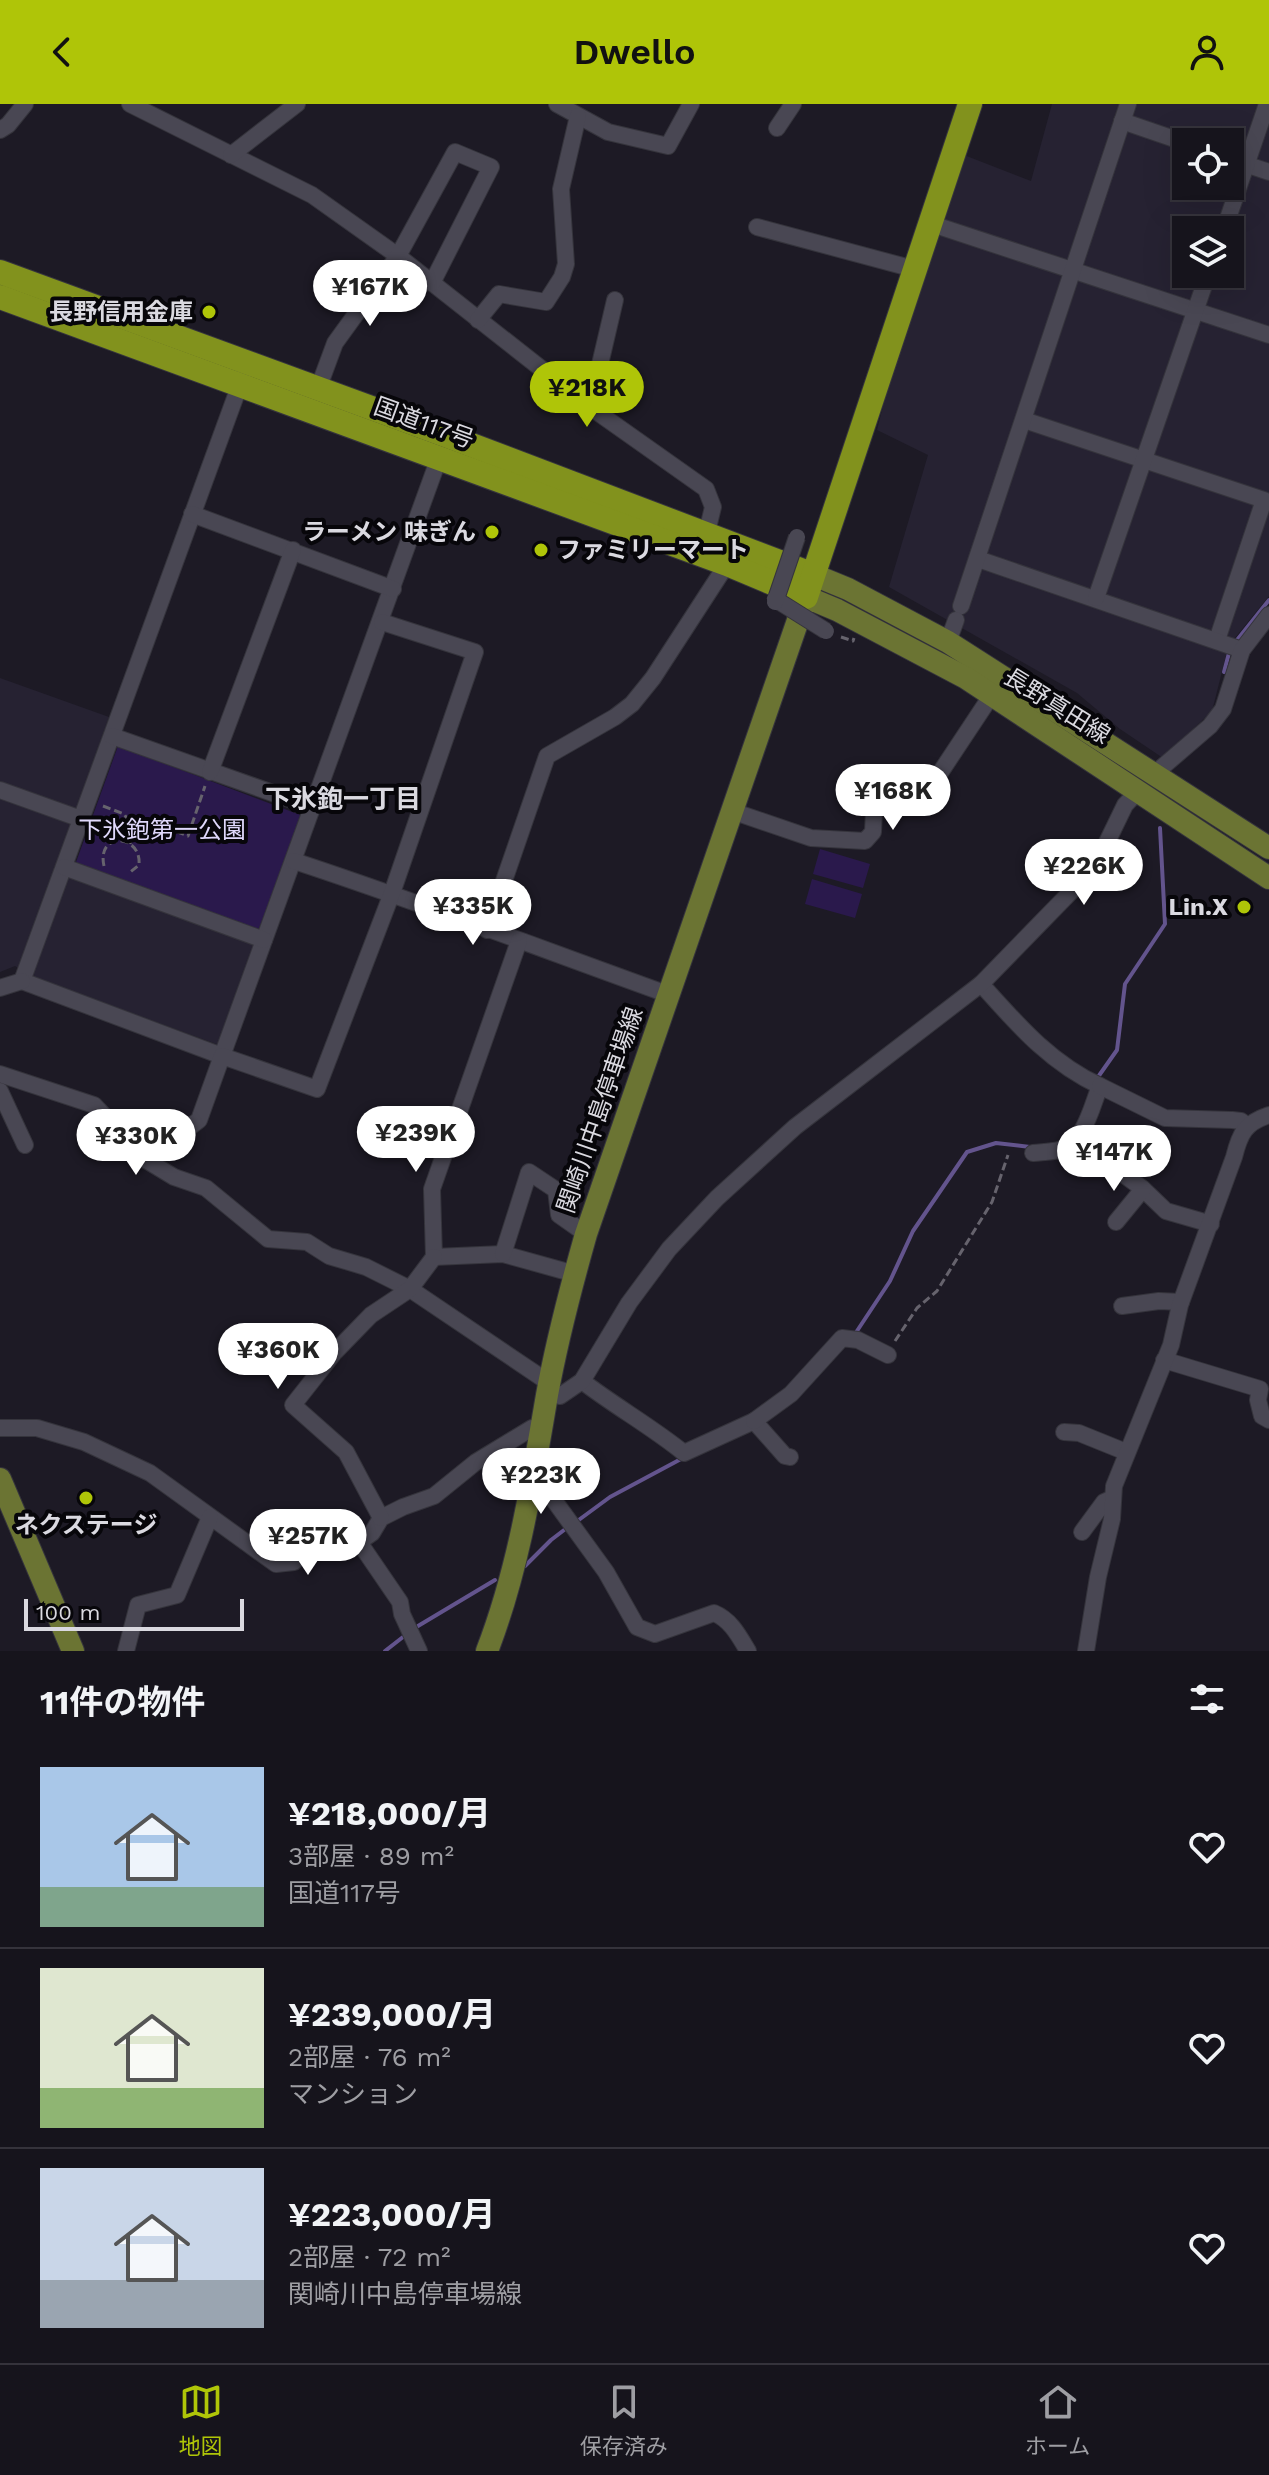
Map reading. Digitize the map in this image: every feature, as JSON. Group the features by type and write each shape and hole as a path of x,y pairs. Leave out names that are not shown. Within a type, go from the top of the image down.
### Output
{"highway":[{"path":"810,586 970,104"},
{"name":"国道117号","path":"0,272 439,458 727,564 810,586"},
{"name":"国道117号","path":"0,297 244,374 318,389 707,532 810,586"}],"main road":[{"name":"長野真田線","path":"810,586 848,589 948,642 1049,705 1269,878"},
{"name":"長野真田線","path":"810,586 837,610 954,671 991,696 1269,848"},
{"name":"関崎川中島停車場線","path":"492,1649 519,1548 549,1386 586,1234 810,586"},
{"path":"0,1479 73,1651"}],"street":[{"path":"0,130 25,104"},
{"path":"130,104 312,195 398,256 590,407 706,489 713,507 707,532"},
{"path":"231,155 297,104"},
{"path":"557,104 608,132 668,146 691,104"},
{"path":"777,128 793,104"},
{"path":"948,642 1128,104"},
{"path":"1229,216 1267,104"},
{"path":"478,320 499,294 546,302 562,277 566,264 561,189 578,116"},
{"path":"1122,121 1172,138"},
{"path":"318,389 335,343 398,256 455,152 491,167 432,283"},
{"path":"1244,163 1269,172"},
{"path":"929,223 1195,311 1268,331"},
{"path":"757,227 914,269"},
{"path":"1096,598 1203,288"},
{"path":"590,407 615,300"},
{"path":"22,981 244,374"},
{"path":"1024,420 1264,500 1217,640"},
{"path":"146,1160 199,1120 439,458"},
{"path":"192,514 393,589"},
{"path":"797,537 775,601 826,631"},
{"path":"210,772 293,550"},
{"path":"978,559 1242,650"},
{"path":"487,930 547,756 632,704 653,678 727,564"},
{"path":"0,1074 94,1105 146,1160 174,1177 206,1188 268,1239 307,1242 329,1256 366,1267 410,1289 542,1378 560,1396 582,1381 629,1303 669,1249 717,1198 795,1127 981,984 1095,867 1125,805 1146,782 1210,726 1223,709 1242,650 1269,615"},
{"path":"0,988 22,981 317,1089 392,893 475,652 382,622"},
{"path":"732,811 811,838 865,841 873,832 875,788 936,779 991,696"},
{"path":"112,736 312,807"},
{"path":"0,790 81,819"},
{"path":"294,861 392,893 667,994"},
{"path":"64,867 264,940"},
{"path":"381,1518 346,1452 293,1405 334,1353 371,1315 410,1289 434,1257 432,1189 519,941"},
{"path":"981,984 1025,1033 1072,1073 1165,1118 1232,1120 1248,1126"},
{"path":"1033,1153 1062,1149 1083,1131 1100,1086"},
{"path":"0,1091 25,1145"},
{"path":"1086,1651 1098,1577 1112,1519 1114,1486 1164,1360 1239,1135 1257,1119 1269,1115"},
{"path":"1075,1139 1143,1189 1166,1211 1211,1224"},
{"path":"503,1254 529,1172 556,1190 559,1215 586,1234"},
{"path":"1116,1222 1143,1189"},
{"path":"434,1257 503,1254 575,1274"},
{"path":"1122,1306 1159,1301 1181,1302"},
{"path":"582,1381 684,1453 754,1421 791,1394 842,1338 852,1338 888,1355"},
{"path":"1164,1360 1260,1389 1258,1400 1262,1416 1269,1420"},
{"path":"754,1421 782,1453 790,1457"},
{"path":"0,1428 37,1428 84,1442 150,1473 276,1564 294,1562 320,1525 330,1522 359,1542 400,1602 402,1614 419,1651"},
{"path":"359,1542 372,1533 381,1518 434,1496 476,1462 532,1428 541,1431"},
{"path":"1064,1432 1079,1433 1126,1452"},
{"path":"533,1480 540,1481 572,1524 613,1584 637,1627 655,1634 714,1613 724,1617 748,1651"},
{"path":"1082,1532 1104,1502 1113,1498"},
{"path":"126,1651 138,1605 177,1595 210,1517"}],"path":[{"path":"132,826 148,821 188,836 210,772"},
{"path":"88,801 124,814 132,826 130,844"},
{"path":"106,870 102,856 104,849 117,840 130,844 140,857 139,865 129,874 121,875"},
{"path":"888,1355 917,1308 937,1291 992,1202 1008,1155"}],"shaded area":[{"path":"1052,104 1269,104 1269,596 1227,652 1212,711 1163,758 1120,729 1077,693 889,587 928,455 877,430 892,370 964,155 1031,181"},
{"path":"0,678 109,717 56,867 259,940 219,1045 38,979 15,966 0,972"}],"green space":[{"name":"下氷鉋第一公園","path":"118,746 303,816 258,931 75,865"},
{"path":"820,849 870,864 863,888 813,874"},
{"path":"812,879 862,894 855,918 805,904"}],"waterway":[{"path":"1237,640 1269,600"},
{"path":"1224,672 1229,653"},
{"path":"1098,1077 1117,1050 1125,984 1165,924 1160,828"},
{"path":"855,1334 890,1281 913,1231 967,1152 996,1143 1030,1147"},
{"path":"576,1522 610,1497 681,1459"},
{"path":"525,1566 568,1527"},
{"path":"418,1626 495,1580"},
{"path":"385,1651 403,1637"}],"place":[{"name":"長野信用金庫","path":"209,312"},
{"name":"ラーメン 味ぎん","path":"492,532"},
{"name":"ファミリーマート","path":"541,550"},
{"name":"Lin.X","path":"1244,907"},
{"name":"ネクステージ","path":"86,1498"}],"district":[{"name":"下氷鉋一丁目","path":"343,799"}]}
